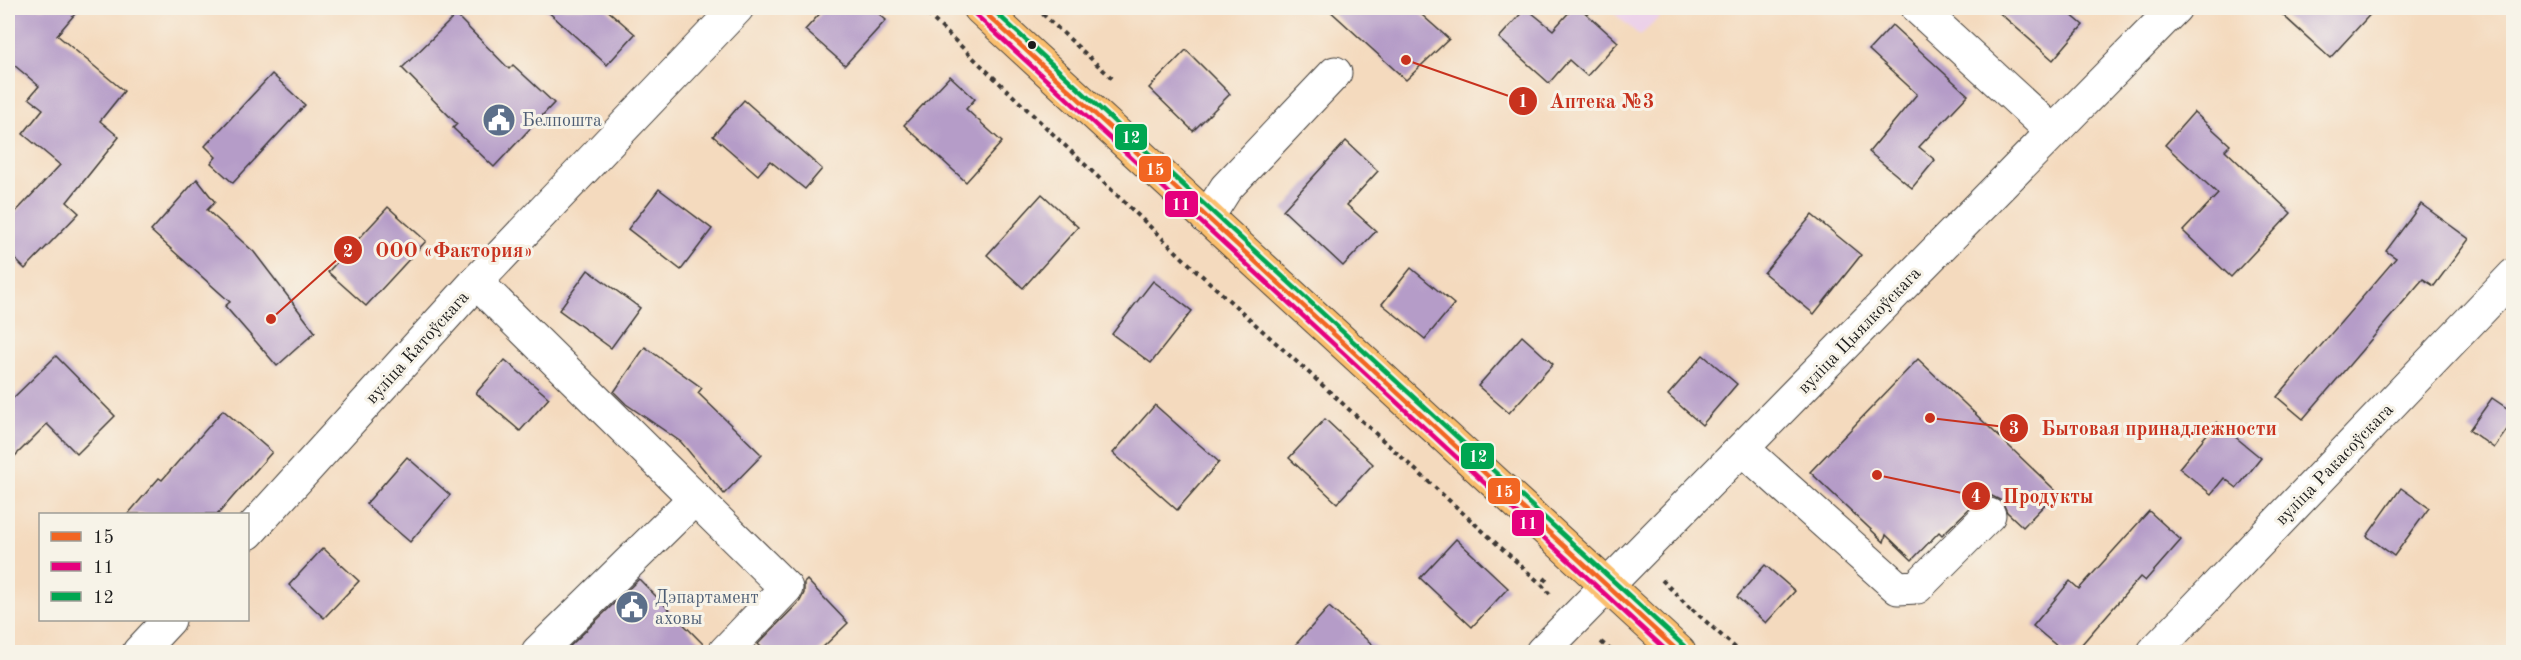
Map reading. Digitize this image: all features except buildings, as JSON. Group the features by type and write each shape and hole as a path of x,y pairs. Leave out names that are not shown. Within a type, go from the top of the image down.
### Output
{"main road":[{"path":"980,8 1679,652"}],"street":[{"name":"вуліца Катоўскага","path":"249,532 476,282 737,8"},
{"path":"1918,8 2054,132"},
{"name":"вуліца Цыялкоўскага","path":"1542,652 2175,8"},
{"path":"1207,218 1226,188 1335,73"},
{"name":"вуліца Ракасоўскага","path":"2154,652 2514,275"},
{"path":"476,282 786,588 725,652"},
{"path":"1743,449 1898,588 1917,587 1989,515"},
{"path":"538,652 695,498"},
{"path":"139,652 168,621"}],"path":[{"path":"921,8 1187,262 1541,584"},
{"path":"1036,8 1105,71"}],"shaded area":[{"path":"1608,8 1669,8 1640,36"}],"transit line":[{"name":"15","path":"980,8 1679,652"},
{"name":"12","path":"991,8 1684,646"},
{"name":"11","path":"975,14 1668,652"}],"place":[{"name":"Аптека №3","path":"1406,60"},
{"name":"Белпошта","path":"499,120"},
{"name":"ООО «Фактория»","path":"271,319"},
{"name":"Бытовая принадлежности","path":"1930,418"},
{"name":"Продукты","path":"1877,475"},
{"name":"Дэпартамент аховы","path":"632,607"}]}
